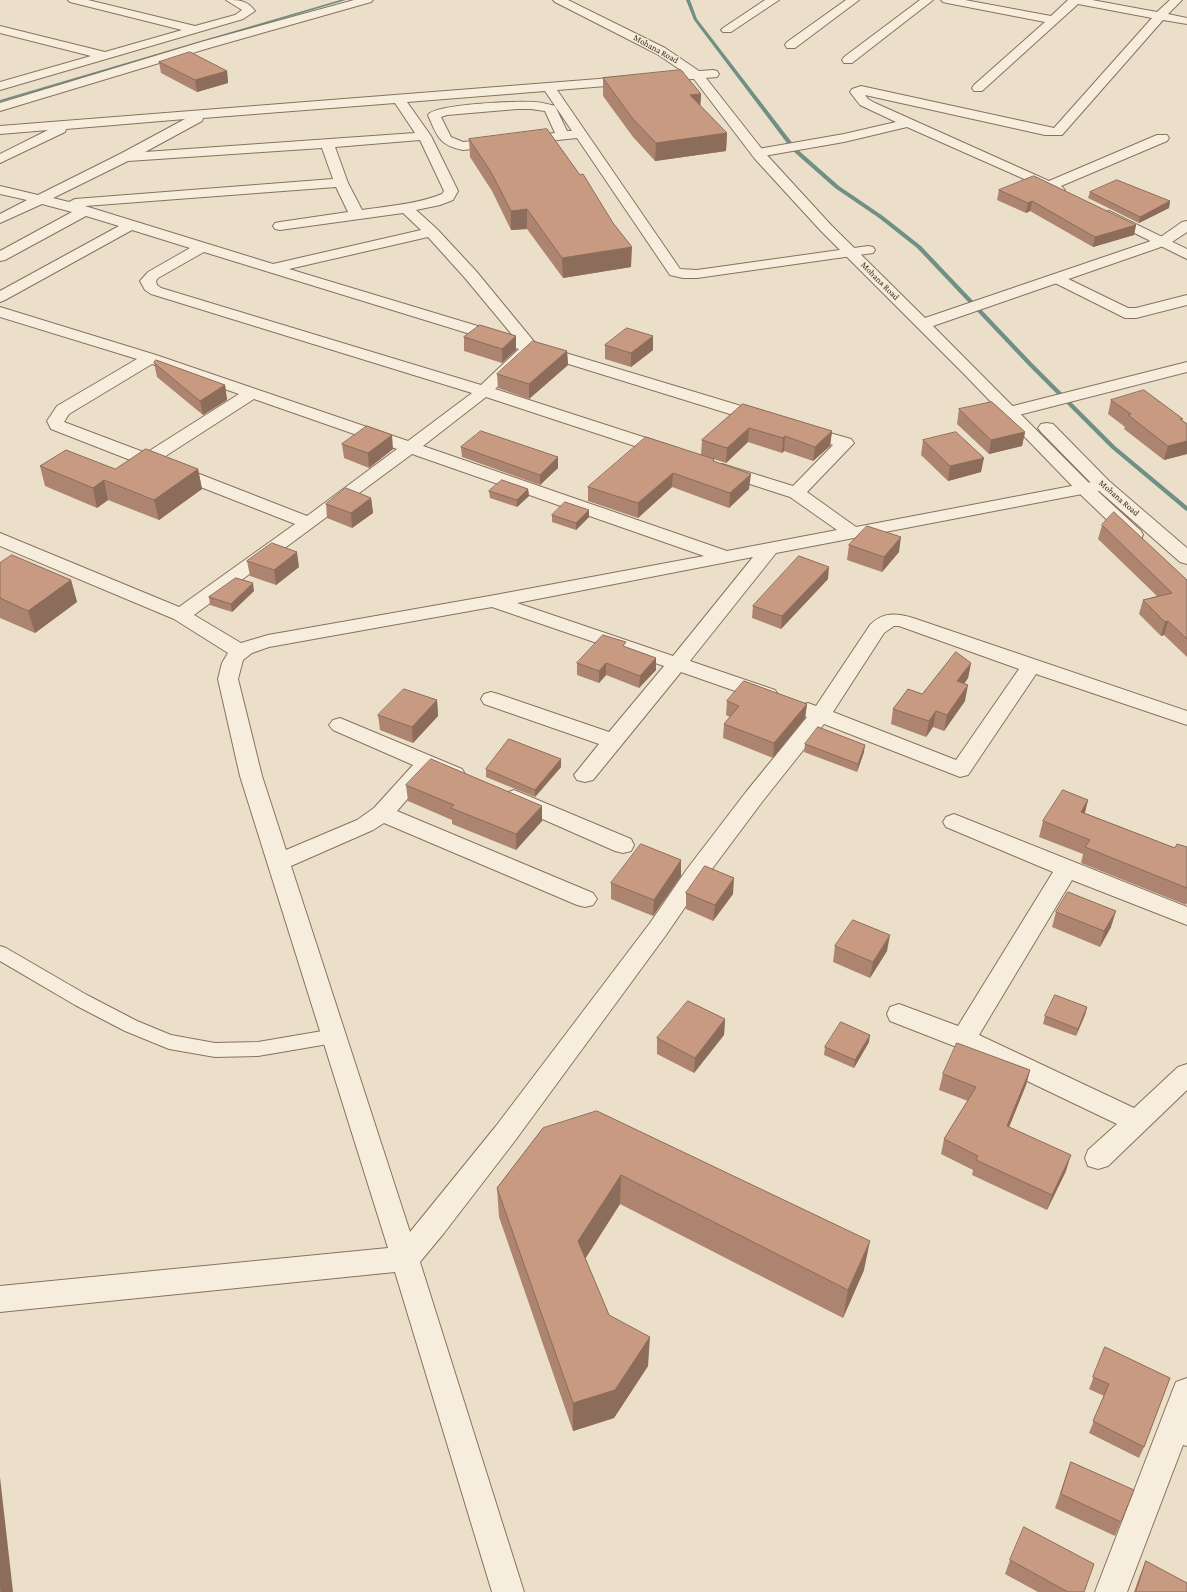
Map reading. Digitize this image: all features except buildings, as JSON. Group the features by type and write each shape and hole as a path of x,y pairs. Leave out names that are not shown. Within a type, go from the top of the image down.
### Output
{"street":[{"path":"74,0 194,30"},
{"path":"3,84 239,17 249,11 245,6 232,0"},
{"path":"0,107 205,45 367,0"},
{"name":"Mohana Road","path":"559,0 661,51 698,76 827,209"},
{"name":"Mohana Road","path":"581,0 664,41 692,58 718,79 698,76"},
{"path":"727,30 773,0"},
{"path":"791,45 853,0"},
{"path":"848,60 927,0"},
{"path":"947,0 1053,20"},
{"path":"978,88 1075,0 1187,21"},
{"path":"1069,195 867,104 856,92 861,90 1045,132 1057,132 1176,0"},
{"path":"1181,0 1187,1"},
{"path":"0,29 102,55"},
{"path":"0,130 698,76"},
{"path":"549,88 672,270 675,272 697,274 859,248"},
{"path":"280,226 406,208 444,200 451,194 451,190 424,136 399,99"},
{"name":"Mohana Road","path":"736,102 771,151 785,185 859,248 924,324 1018,406 1094,487 1142,542"},
{"path":"563,136 550,109 542,106 523,105 445,111 434,115 445,139 449,143 455,145 463,146 563,136 580,134"},
{"path":"0,219 124,157 205,113"},
{"path":"771,151 908,123"},
{"path":"0,159 71,124"},
{"path":"124,157 327,144 424,136"},
{"path":"1050,186 1162,138"},
{"path":"327,144 341,183 358,215"},
{"path":"62,204 341,183"},
{"path":"0,190 62,204 845,443 796,493"},
{"path":"406,208 432,232 470,273 530,347"},
{"path":"0,257 84,211"},
{"path":"1100,211 1187,255"},
{"path":"924,324 964,309 1058,279 1161,242 1187,224"},
{"path":"0,297 131,225"},
{"path":"272,268 432,232"},
{"path":"202,246 153,275 148,281 150,287 164,293 484,391 684,456"},
{"name":"Mohana Road","path":"859,248 879,260"},
{"path":"1058,279 1125,312 1136,313 1187,300"},
{"path":"0,312 150,358 724,557"},
{"path":"181,615 410,448 484,391 530,347"},
{"path":"150,358 62,410 55,421 57,425 308,523"},
{"path":"1018,406 1050,402 1187,367"},
{"path":"146,461 252,393"},
{"path":"707,464 796,493 853,532"},
{"path":"508,1592 405,1259 251,776 228,679 230,665 239,651 268,641 495,601 1094,487"},
{"name":"Mohana Road","path":"1094,487 1187,558"},
{"path":"0,539 181,615 239,651"},
{"path":"585,775 770,548"},
{"path":"495,601 821,714 960,770 1031,666"},
{"path":"0,1299 405,1259 434,1225 505,1134 653,936 695,875 754,796 821,714 878,629 886,620 892,619 906,622 1031,666 1187,718"},
{"path":"491,699 612,741"},
{"path":"340,725 470,780"},
{"path":"278,862 365,824 382,812 428,762"},
{"path":"498,792 623,845"},
{"path":"382,812 586,899"},
{"path":"954,822 1067,869 1187,916"},
{"path":"963,1039 1067,869"},
{"path":"900,1014 963,1039 1137,1121"},
{"path":"1098,1158 1187,1074"},
{"path":"1111,1592 1181,1429 1187,1392"}],"lane":[{"path":"0,953 81,1000 131,1026 169,1042 215,1050 258,1049 334,1036"}],"waterway":[{"path":"0,101 344,0"},
{"path":"688,0 695,19 795,150 837,187 881,217 919,247 1030,364 1113,447 1187,509"}]}
